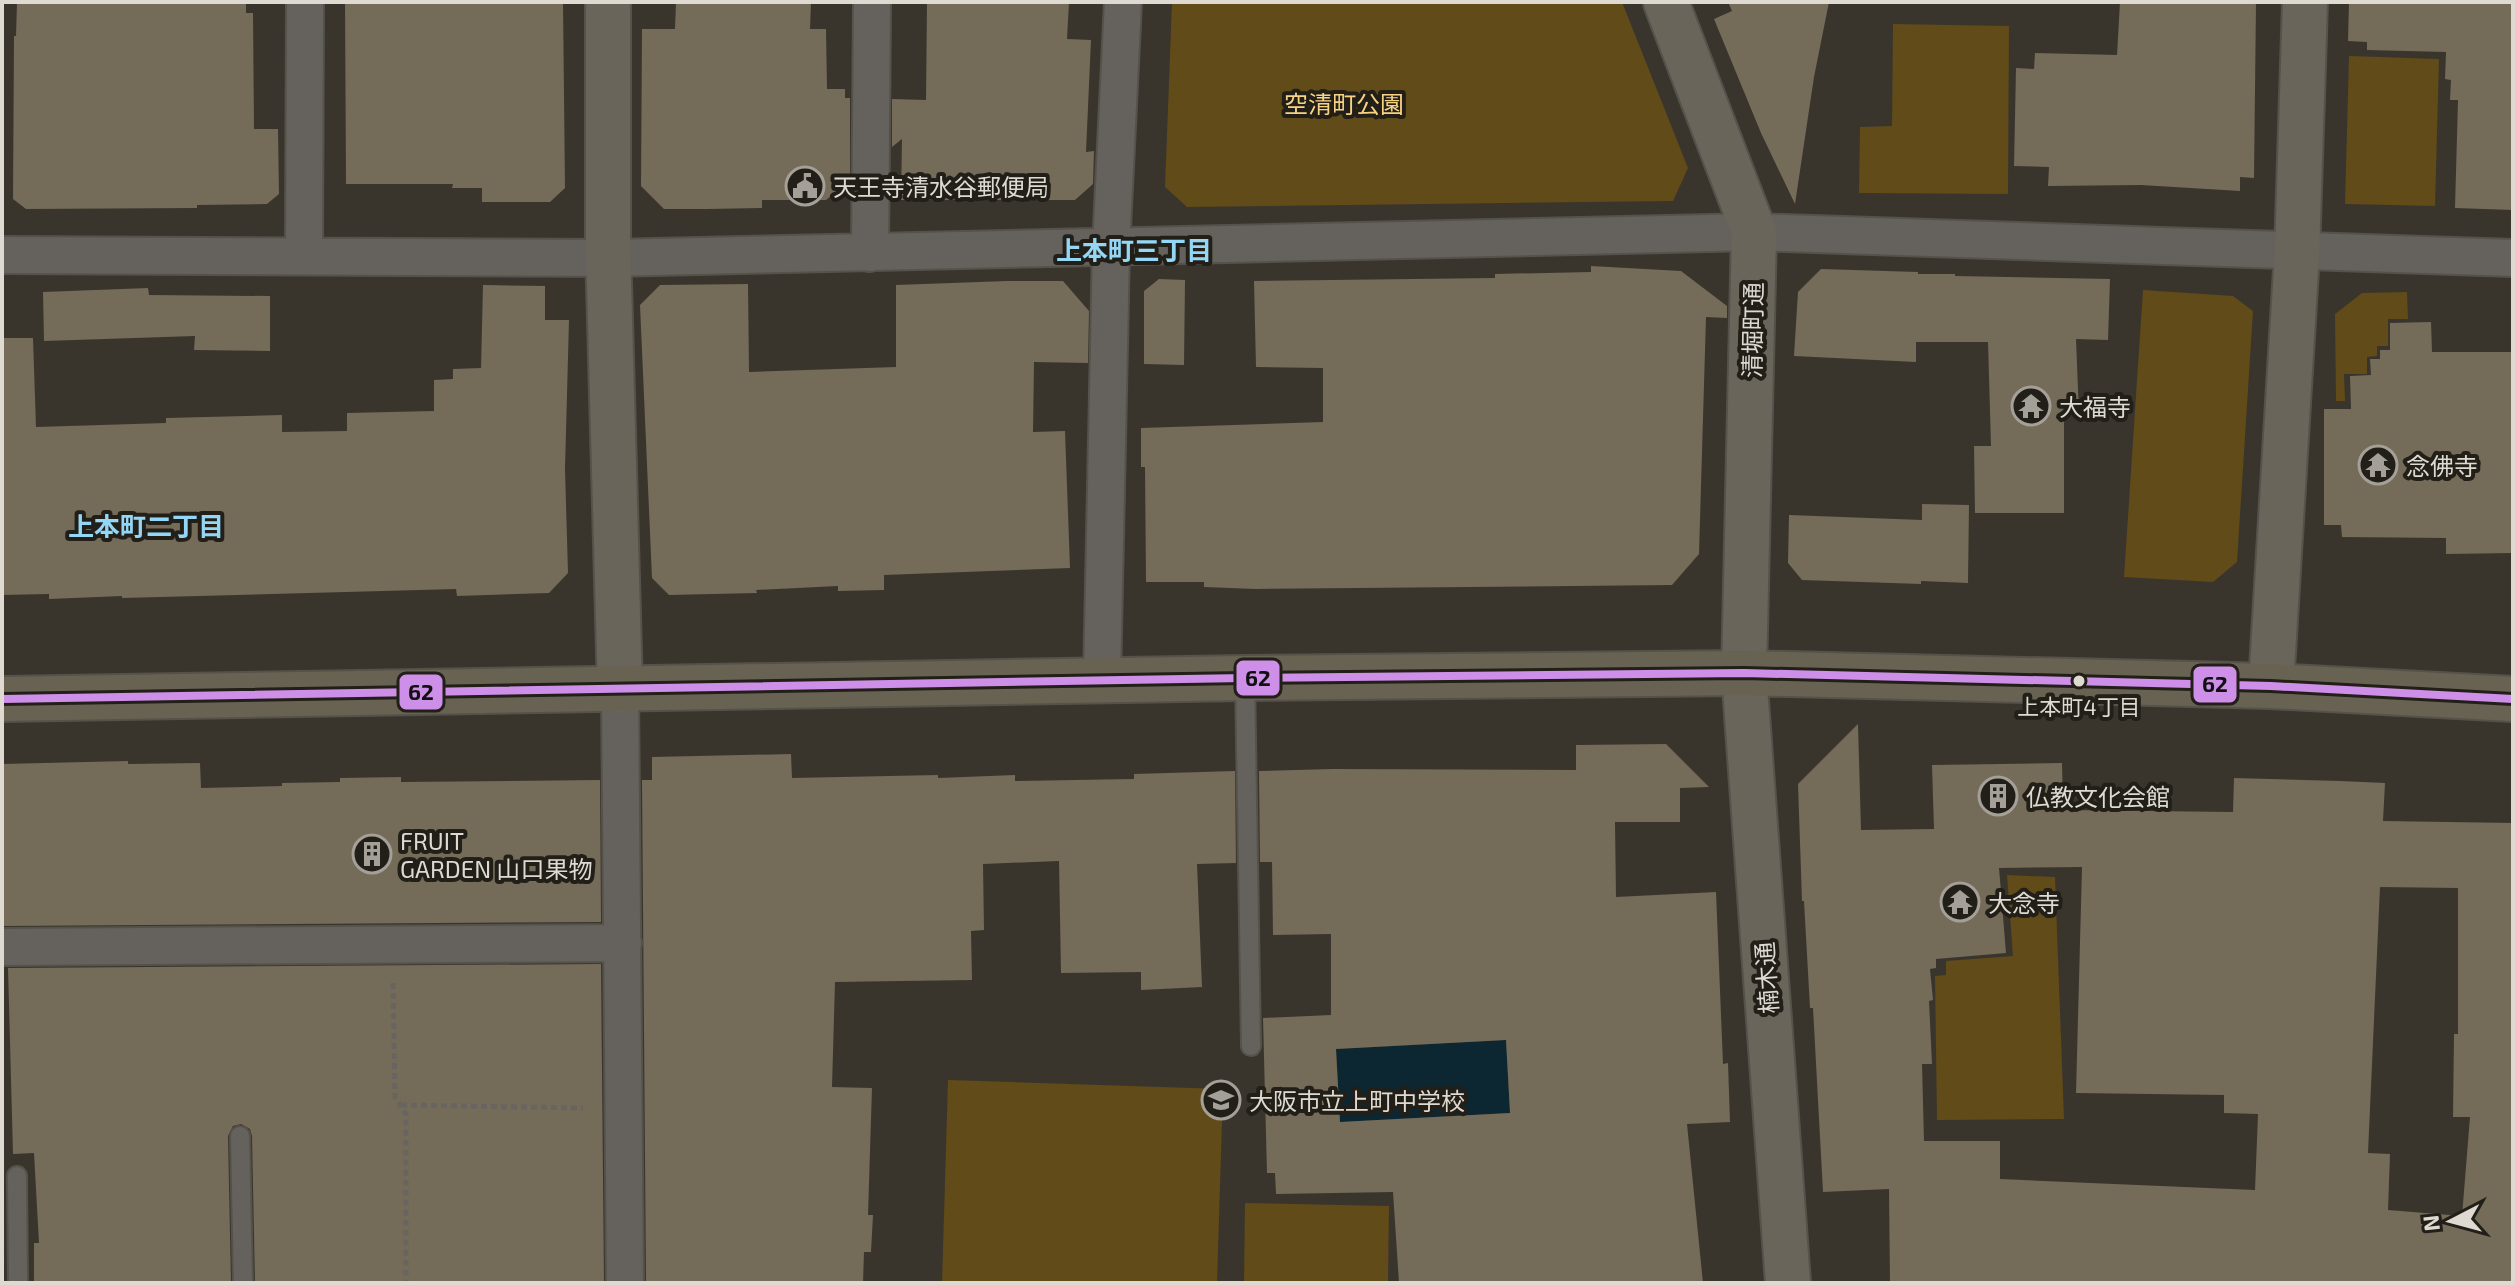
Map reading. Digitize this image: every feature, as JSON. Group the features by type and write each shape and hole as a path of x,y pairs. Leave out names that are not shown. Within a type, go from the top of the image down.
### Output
{"main road":[{"path":"2,699 1245,678 1744,673 2271,686 2513,699"}],"street":[{"path":"304,255 305,2"},
{"path":"608,2 609,258 620,690 625,1283"},
{"path":"870,253 872,2"},
{"path":"1102,681 1111,248 1123,2"},
{"name":"清堀町通","path":"1666,2 1754,232 1744,673"},
{"path":"2271,686 2297,253 2305,2"},
{"path":"2,255 609,258 1754,232 2513,258"},
{"name":"楠木通","path":"1744,673 1788,1283"},
{"path":"2,947 623,943"}],"lane":[{"path":"1245,678 1251,1046"},
{"path":"240,1136 243,1283"},
{"path":"17,1176 18,1283"}],"path":[{"path":"393,944 395,1097 406,1114 406,1283"},
{"path":"400,1105 624,1108"}],"green space":[{"name":"空清町公園","path":"1172,2 1622,2 1688,168 1673,201 1187,207 1165,187"},
{"path":"1893,24 2009,26 2008,194 1859,193 1860,127 1892,126"},
{"path":"2349,56 2439,59 2435,206 2345,204"},
{"path":"2143,290 2233,296 2253,311 2237,562 2213,582 2124,577"},
{"path":"2407,292 2408,319 2388,319 2388,346 2377,346 2377,356 2367,357 2367,374 2344,374 2345,401 2336,401 2335,314 2362,293"},
{"path":"2007,875 2055,877 2064,1119 1937,1120 1935,976 1946,975 1946,961 2013,956"},
{"path":"948,1080 1223,1089 1217,1283 942,1283"},
{"path":"1245,1203 1389,1206 1388,1283 1244,1283"}],"water":[{"path":"1506,1040 1510,1113 1340,1122 1336,1049"}],"building":[{"path":"17,2 246,2 246,13 253,13 254,129 278,129 279,194 267,204 197,205 197,208 26,209 13,199"},
{"path":"345,2 563,2 565,188 550,202 482,202 482,188 452,188 453,184 346,184"},
{"path":"676,2 811,2 810,29 826,29 827,89 845,89 845,98 850,98 850,181 826,200 762,200 762,208 664,209 641,186 642,29 675,29"},
{"path":"927,2 1069,2 1067,39 1091,40 1086,152 1094,151 1093,184 1075,200 901,200 902,139 892,147 892,99 926,100"},
{"path":"1728,2 1829,2 1795,204 1761,133 1714,19 1732,11"},
{"path":"2120,2 2256,2 2254,178 2240,177 2240,191 2141,185 2048,186 2049,167 2014,166 2016,68 2034,69 2035,53 2117,55"},
{"path":"2349,2 2513,2 2513,210 2455,208 2458,100 2450,100 2451,80 2445,79 2446,52 2367,50 2367,42 2348,41"},
{"path":"1591,266 1681,271 1727,306 1727,318 1706,317 1699,554 1672,585 1256,589 1204,587 1204,582 1146,582 1145,467 1141,467 1141,428 1323,422 1323,368 1256,367 1254,281 1495,278 1495,274 1591,272"},
{"path":"1821,269 2110,279 2108,340 2076,339 2079,415 2064,416 2064,513 1975,513 1974,446 1991,446 1988,342 1916,342 1916,362 1794,356 1798,292"},
{"path":"1159,279 1185,280 1184,365 1144,364 1144,291"},
{"path":"1063,281 1089,311 1088,363 1034,362 1033,432 1065,431 1070,568 884,575 884,590 838,591 838,586 756,590 757,593 669,595 652,578 640,305 660,285 748,284 749,372 896,367 896,285"},
{"path":"483,285 545,286 545,320 569,320 565,469 568,573 549,593 457,596 456,589 49,599 49,594 2,595 2,338 33,338 36,427 166,423 166,418 282,415 282,432 347,431 347,413 434,411 434,380 453,379 453,369 481,368"},
{"path":"148,288 149,295 270,296 270,351 194,350 195,336 44,341 43,292"},
{"path":"2431,322 2432,352 2513,352 2512,553 2446,554 2446,538 2342,537 2341,525 2324,525 2324,409 2351,409 2350,376 2371,375 2370,359 2380,359 2380,350 2390,350 2390,323"},
{"path":"1922,504 1969,505 1968,583 1802,580 1788,563 1789,515 1922,520"},
{"path":"1858,724 1861,830 1934,829 1932,765 2062,763 2063,810 2233,812 2234,778 2340,781 2385,783 2383,821 2513,823 2513,1283 1890,1283 1889,1189 1823,1192 1813,1008 1810,1008 1802,901 1798,784","holes":["2082,867 2076,1093 2224,1095 2224,1113 2258,1114 2255,1190 2000,1179 2000,1141 1924,1141 1922,1064 1932,1064 1930,969 1936,968 1936,959 2006,953 1999,868","2380,887 2458,888 2458,1034 2454,1034 2453,1117 2470,1117 2462,1216 2388,1210 2390,1154 2368,1153"]},
{"path":"1666,744 1709,787 1680,788 1680,822 1615,822 1616,897 1716,892 1723,1064 1728,1063 1730,1122 1687,1124 1703,1283 1399,1283 1393,1192 1276,1194 1275,1173 1267,1173 1263,1018 1331,1015 1331,934 1273,935 1272,862 1260,862 1259,771 1576,770 1576,745","holes":["1506,1040 1510,1113 1340,1122 1336,1049"]},
{"path":"791,754 792,778 1015,775 1015,781 1134,779 1134,774 1235,771 1236,863 1197,864 1202,987 1141,990 1141,972 1061,973 1059,861 983,864 984,930 971,931 972,980 835,982 832,1087 872,1088 868,1215 873,1215 871,1252 864,1252 863,1283 646,1283 642,780 652,780 652,757"},
{"path":"128,761 128,764 200,763 201,788 340,782 340,778 401,777 401,782 600,780 601,922 2,926 2,764"},
{"path":"601,964 604,1283 255,1283 252,1136 250,1129 241,1124 233,1126 228,1136 231,1283 34,1283 34,1243 39,1243 34,1153 13,1154 8,968"}],"transit line":[{"name":"62","path":"2,699 1245,678 1744,673 2271,686 2513,699"}],"place":[{"name":"天王寺清水谷郵便局","path":"805,186"},
{"name":"大福寺","path":"2031,406"},
{"name":"念佛寺","path":"2378,465"},
{"name":"上本町4丁目","path":"2079,681"},
{"name":"仏教文化会館","path":"1998,796"},
{"name":"FRUIT GARDEN 山口果物","path":"372,854"},
{"name":"大念寺","path":"1960,902"},
{"name":"大阪市立上町中学校","path":"1221,1100"}],"district":[{"name":"上本町三丁目","path":"1134,249"},
{"name":"上本町二丁目","path":"146,525"}]}
